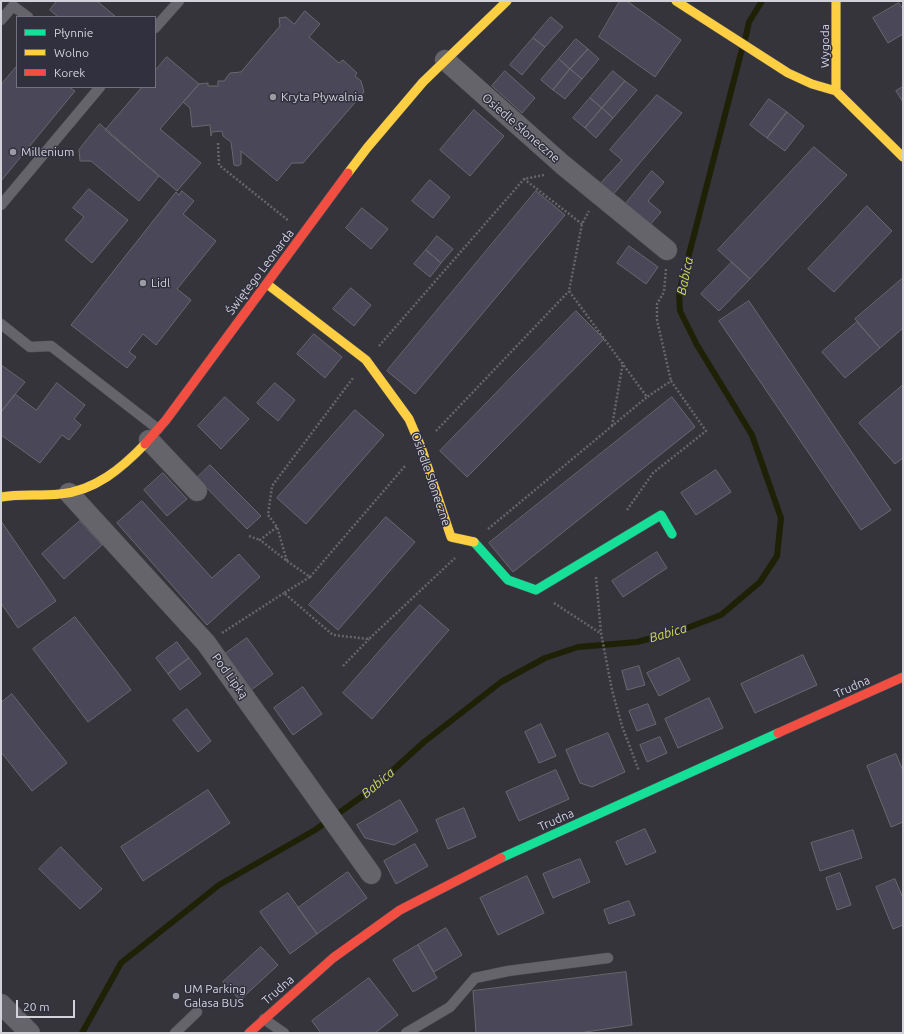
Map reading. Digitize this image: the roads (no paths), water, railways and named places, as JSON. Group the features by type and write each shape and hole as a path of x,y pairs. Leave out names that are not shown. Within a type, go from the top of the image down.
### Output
{"street":[{"name":"Świętego Leonarda","path":"1,496 69,493 94,485 114,472 154,434 368,148 423,82 507,1"},
{"path":"676,1 788,73 812,84 836,91 903,157"},
{"name":"Wygoda","path":"836,1 836,91"},
{"name":"Osiedle Słoneczne","path":"446,60 563,165 667,250"},
{"name":"Osiedle Słoneczne","path":"267,284 366,360 409,419 421,447 450,537 473,541 508,580 536,590 595,556 661,515 672,534"},
{"path":"154,434 196,491"},
{"name":"Pod Lipką","path":"69,493 206,643 371,874"},
{"name":"Trudna","path":"248,1033 333,958 400,910 483,866 903,678"},
{"path":"1,1004 30,1033"}],"lane":[{"path":"156,27 179,1"},
{"path":"1,20 13,6 27,16"},
{"path":"1,205 99,88"},
{"path":"1,324 30,347 51,346 154,434"},
{"path":"406,1033 450,1007 475,978 508,971 608,958"},
{"path":"175,1033 197,1012"},
{"path":"264,1019 284,1033"}],"waterway":[{"name":"Babica","path":"745,40 749,22 762,1"},
{"name":"Babica","path":"82,1033 121,963 219,885 315,830 371,790 424,742 501,682 545,658 578,647 637,642 679,631 721,615 760,582 777,556 781,518 752,435 697,345 680,311 679,293 742,49"}],"place":[{"name":"Kryta Pływalnia","path":"273,97"},
{"name":"Millenium","path":"13,152"},
{"name":"Lidl","path":"143,283"},
{"name":"UM Parking Galasa BUS","path":"176,996"}]}
